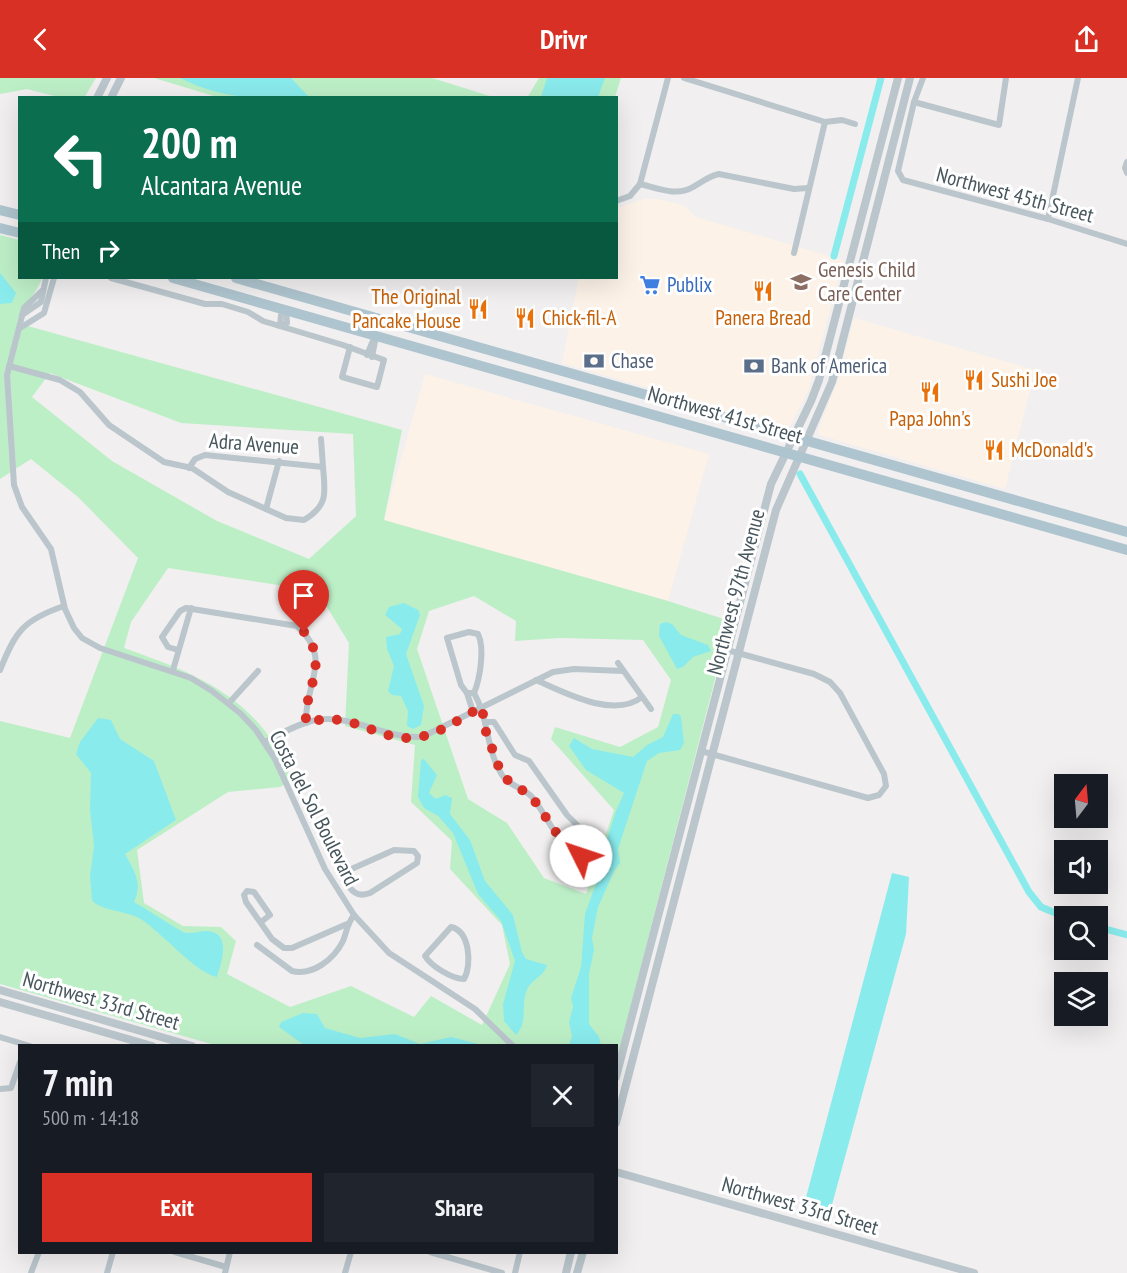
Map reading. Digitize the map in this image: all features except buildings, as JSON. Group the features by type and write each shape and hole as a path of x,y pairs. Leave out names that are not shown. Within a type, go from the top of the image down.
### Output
{"main road":[{"path":"0,210 18,214"},
{"path":"0,228 18,233"},
{"name":"Northwest 41st Street","path":"177,279 1127,550"},
{"name":"Northwest 41st Street","path":"240,279 1127,532"},
{"path":"965,504 970,488"},
{"path":"986,510 1003,505 1012,499"},
{"path":"1012,499 1012,508 1021,520"},
{"path":"1045,527 1052,520 1067,515"}],"street":[{"path":"98,96 107,78"},
{"path":"112,96 121,78"},
{"path":"618,200 630,196 640,184 668,78"},
{"path":"684,78 825,122 842,120 855,124"},
{"name":"Northwest 97th Avenue","path":"618,1069 771,484 819,380 898,78"},
{"name":"Northwest 97th Avenue","path":"618,1115 776,510 798,456 824,403 835,372 910,78"},
{"path":"923,78 914,102 999,125 1006,78"},
{"path":"1048,219 1078,78"},
{"name":"Northwest 45th Street","path":"914,102 898,171 903,180 1048,219 1127,244"},
{"path":"794,253 825,122"},
{"path":"1127,162 1125,168 1127,173"},
{"path":"640,184 675,192 692,189 707,176 719,174 794,189 808,189"},
{"path":"24,314 38,304 46,279"},
{"path":"20,328 44,312 54,279"},
{"path":"118,279 205,304 224,305 280,326 350,347 384,360 377,387 342,377 350,347"},
{"path":"24,314 26,306 43,290"},
{"path":"38,304 44,312"},
{"path":"280,326 286,323 286,310"},
{"path":"24,314 31,321"},
{"name":"Costa del Sol Boulevard","path":"24,314 9,366 3,378 15,492 51,549 64,606 74,628 87,641 172,670 200,683 229,703 265,742 281,770 338,892 354,915 381,947 479,1012 511,1044"},
{"path":"370,356 376,336"},
{"path":"9,366 66,383 88,398 103,419 131,442 164,462 189,468 228,492 266,509 279,461"},
{"name":"Adra Avenue","path":"266,509 296,521 311,515 324,500 321,439"},
{"name":"Adra Avenue","path":"189,468 195,459 202,455 323,467"},
{"path":"0,670 22,627 34,618 64,606"},
{"path":"178,650 168,647 162,637 180,611 191,608 292,623 299,627 313,646 316,658 314,681 306,707 306,723"},
{"path":"172,670 191,608"},
{"path":"473,712 470,693 478,679 481,640 474,632 447,638 461,685 470,693 482,707 485,722 502,776 532,797 562,841 581,856 586,857 593,847 590,838 567,815 529,761 515,755 494,722 485,722"},
{"path":"701,751 861,797 871,798 879,795 886,786 886,778 837,688 817,675 727,650"},
{"path":"618,663 651,709"},
{"path":"265,742 306,723 323,719 344,720 412,738 432,734 553,672 568,669 623,671"},
{"path":"229,703 258,671"},
{"path":"536,680 586,699 613,706 628,706 642,697"},
{"path":"677,842 689,846"},
{"path":"411,850 418,856 415,866 367,894 356,894 349,886 345,877 347,871 387,852 411,850"},
{"path":"338,892 349,886"},
{"path":"261,922 270,915 254,892 248,891 244,894 244,899 272,939 282,947 289,949 347,924"},
{"path":"257,945 295,972 314,969 324,964 339,946 347,924 354,915"},
{"path":"455,928 462,933 467,942 466,976 464,979 459,979 444,970 429,962 425,954 447,929 455,928"},
{"path":"264,950 272,939"},
{"path":"435,984 444,970"},
{"name":"Northwest 33rd Street","path":"0,990 185,1044"},
{"name":"Northwest 33rd Street","path":"0,1002 145,1044"},
{"path":"634,1008 645,1011"},
{"path":"0,1037 23,1044"},
{"path":"0,1089 10,1090 18,1068"},
{"name":"Northwest 33rd Street","path":"618,1173 974,1273"},
{"path":"31,1273 38,1254"},
{"path":"107,1273 112,1254"},
{"path":"181,1254 225,1270 229,1254"},
{"path":"345,1273 350,1254"},
{"path":"437,1254 502,1273"},
{"path":"515,1273 520,1254"},
{"path":"566,1273 571,1254"},
{"path":"578,1273 583,1254"}],"shaded area":[{"path":"645,199 658,199 683,205 696,217 843,260 809,389 790,426 787,428 562,363 579,279 618,279 618,208"},
{"path":"854,318 1035,370 1005,489 819,435 818,430 838,380"},
{"path":"425,374 709,454 668,601 384,520"}],"green space":[{"path":"0,78 96,78 85,96 54,96 27,89 0,94"},
{"path":"154,78 432,78 490,96 214,96"},
{"path":"539,78 621,78 615,96 528,96"},
{"path":"0,235 18,240 18,279 42,279 17,323 402,430 384,520 668,601 730,621 618,1055 618,1044 211,1044 0,984 0,721 70,738 138,558 78,497 31,459 0,479","holes":["50,373 181,423 353,434 356,516 309,559 217,521 112,461 32,397","168,568 317,591 349,643 345,726 415,745 411,802 452,841 450,869 502,925 510,964 482,1025 431,996 414,1017 351,986 290,1007 227,974 236,941 221,927 183,926 144,903 137,850 228,792 280,787 293,779 265,731 235,701 201,679 124,648 131,622","474,596 516,621 515,641 560,638 643,640 671,680 658,727 620,747 555,727 551,739 614,810 586,894 544,878 507,823 468,799 417,649 429,611"]}],"water":[{"path":"180,78 291,78 308,96 243,96 213,91"},
{"path":"547,78 605,78 598,96 541,96"},
{"path":"0,273 16,293 12,303 0,304"},
{"path":"404,603 418,610 420,615 406,654 424,706 421,725 413,729 407,726 408,711 401,696 392,695 388,691 394,666 387,649 386,637 400,634 402,629 385,615 389,607"},
{"path":"666,622 672,624 681,635 708,645 711,651 693,657 683,667 677,669 659,636 660,624"},
{"path":"673,714 679,714 684,743 680,750 659,753 647,761 618,849 620,863 598,907 592,938 594,950 589,974 589,1024 599,1037 601,1044 569,1044 572,1036 569,1022 573,1007 571,998 581,967 585,914 601,870 606,842 624,793 586,770 569,746 574,738 592,749 633,757 647,745 663,737"},
{"path":"98,718 111,720 120,739 154,761 176,820 125,854 134,871 137,883 138,889 134,902 183,932 206,931 220,937 223,949 217,977 208,974 188,960 139,918 100,906 92,900 90,876 94,846 90,810 91,773 76,754 80,742"},
{"path":"424,759 437,775 429,793 436,799 445,795 452,798 450,814 470,840 485,881 513,915 522,952 526,959 547,965 527,990 522,1024 516,1035 504,1021 503,1004 515,961 501,921 478,894 453,833 438,816 424,808 418,797 421,760"},
{"path":"892,873 909,877 906,934 830,1212 804,1205"},
{"path":"303,1013 317,1014 325,1028 360,1038 395,1034 420,1044 303,1044 279,1027 281,1022"},
{"path":"451,1037 478,1044 420,1044"}],"waterway":[{"path":"834,256 881,78"},
{"path":"800,474 1029,892 1041,907 1054,912"},
{"path":"1108,930 1127,935"}],"place":[{"name":"Genesis Child Care Center","path":"801,282"},
{"name":"Publix","path":"650,285"},
{"name":"Panera Bread","path":"763,291"},
{"name":"The Original Pancake House","path":"478,309"},
{"name":"Chick-fil-A","path":"525,318"},
{"name":"Chase","path":"594,361"},
{"name":"Bank of America","path":"754,366"},
{"name":"Sushi Joe","path":"974,380"},
{"name":"Papa John's","path":"930,392"},
{"name":"McDonald's","path":"994,450"}],"route":[{"path":"304,632 315,650 316,658 314,681 306,707 306,723 323,719 344,720 412,738 428,736 482,707 485,729 502,776 532,797 562,841 581,856"}]}
